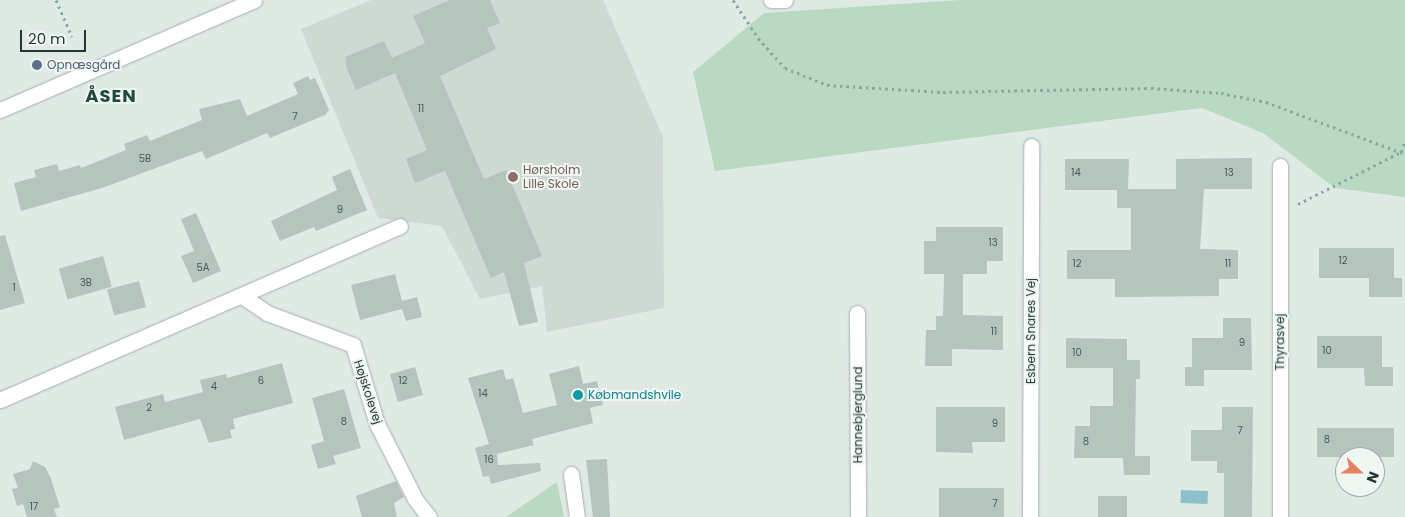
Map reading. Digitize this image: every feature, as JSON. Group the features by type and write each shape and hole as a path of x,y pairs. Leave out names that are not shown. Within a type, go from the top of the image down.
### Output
{"street":[{"path":"0,110 254,0"},
{"path":"772,0 784,0"},
{"name":"Esbern Snares Vej","path":"1030,517 1031,146"},
{"name":"Thyrasvej","path":"1280,166 1280,517"},
{"path":"0,400 400,226"},
{"name":"Højskolevej","path":"242,296 267,313 353,345 377,424 415,499 429,517"},
{"name":"Hannebjerglund","path":"857,313 858,517"},
{"path":"570,474 577,517"}],"path":[{"path":"56,0 72,37"},
{"path":"733,0 758,38 785,68 827,85 943,92 1151,88 1220,93 1266,102 1403,153"},
{"path":"1403,153 1405,141"},
{"path":"1280,213 1403,153"}],"shaded area":[{"name":"Hørsholm Lille Skole","path":"371,0 603,0 663,137 664,308 547,332 542,286 480,299 442,226 378,218 301,29"}],"green space":[{"path":"960,0 1405,0 1405,197 1335,188 1263,133 1202,108 715,171 693,72 764,13"},
{"path":"557,482 564,517 506,517"}],"water":[{"path":"1181,490 1208,491 1208,504 1181,503"}],"building":[{"path":"450,0 490,0 500,23 487,28 496,49 440,76 484,179 506,170 542,256 524,263 538,322 519,326 504,272 491,278 445,171 415,183 406,159 427,150 395,73 356,90 347,69 345,57 384,41 392,58 425,43 413,16"},
{"path":"308,76 310,80 315,78 329,110 325,115 270,138 267,133 206,159 202,151 102,188 21,211 14,183 36,177 34,170 57,164 59,171 80,165 81,168 126,150 124,144 147,135 150,141 202,120 199,109 240,99 247,116 298,94 293,83"},
{"path":"1252,158 1252,189 1204,189 1200,249 1238,250 1238,279 1219,279 1219,296 1115,297 1115,279 1067,279 1067,250 1131,250 1131,208 1117,208 1117,190 1065,190 1065,159 1129,159 1128,189 1176,189 1176,159"},
{"path":"350,169 367,210 316,231 314,227 280,241 271,221 337,190 332,177"},
{"path":"196,213 221,271 193,283 181,256 194,251 181,219"},
{"path":"936,227 1003,227 1003,261 987,261 987,274 963,274 963,315 1003,316 1003,350 952,349 952,366 925,366 926,330 936,330 936,316 943,316 944,274 924,274 924,241 936,241"},
{"path":"5,235 25,303 0,310 0,236"},
{"path":"1319,248 1394,248 1394,278 1402,278 1402,297 1369,297 1369,278 1319,278"},
{"path":"103,256 112,287 68,299 59,269"},
{"path":"395,274 402,301 417,297 422,317 406,321 402,309 360,320 351,285"},
{"path":"139,281 146,307 114,316 107,290"},
{"path":"1223,318 1251,318 1252,370 1204,370 1204,386 1185,386 1185,367 1192,367 1192,338 1223,338"},
{"path":"1317,336 1382,336 1382,367 1393,367 1393,386 1365,386 1364,368 1317,368"},
{"path":"1066,338 1127,339 1127,360 1140,360 1140,379 1136,379 1135,456 1150,456 1150,475 1124,475 1123,458 1074,458 1075,426 1090,426 1090,406 1113,406 1113,368 1066,368"},
{"path":"282,363 293,403 233,419 235,429 230,430 232,438 209,443 200,419 124,440 115,407 163,394 165,402 203,392 200,380 226,374 227,378"},
{"path":"579,366 583,384 597,381 603,405 590,408 593,423 532,439 534,445 497,454 498,465 540,463 541,471 491,484 489,476 483,477 475,448 489,444 468,378 503,369 506,380 513,378 523,413 557,405 549,374"},
{"path":"415,367 423,395 398,402 390,374"},
{"path":"344,389 361,448 333,456 336,464 318,469 311,445 324,441 312,398"},
{"path":"936,407 1005,407 1005,442 972,442 973,453 936,452"},
{"path":"1222,407 1253,407 1252,517 1224,517 1224,473 1217,473 1217,461 1191,461 1191,430 1222,430"},
{"path":"1317,428 1394,428 1394,457 1385,457 1385,447 1335,447 1335,457 1317,457"},
{"path":"607,459 610,517 593,517 586,460"},
{"path":"33,461 45,467 50,476 60,507 54,509 57,517 27,517 23,504 17,506 12,489 18,488 13,474 30,469"},
{"path":"396,481 404,497 394,503 397,517 362,517 356,496"},
{"path":"939,488 1004,488 1004,517 939,517"},
{"path":"1098,496 1127,496 1127,517 1098,517"}],"place":[{"name":"Opnæsgård","path":"37,65"},
{"name":"Hørsholm Lille Skole","path":"513,177"},
{"name":"Købmandshvile","path":"578,395"}],"district":[{"name":"ÅSEN","path":"111,96"}]}
